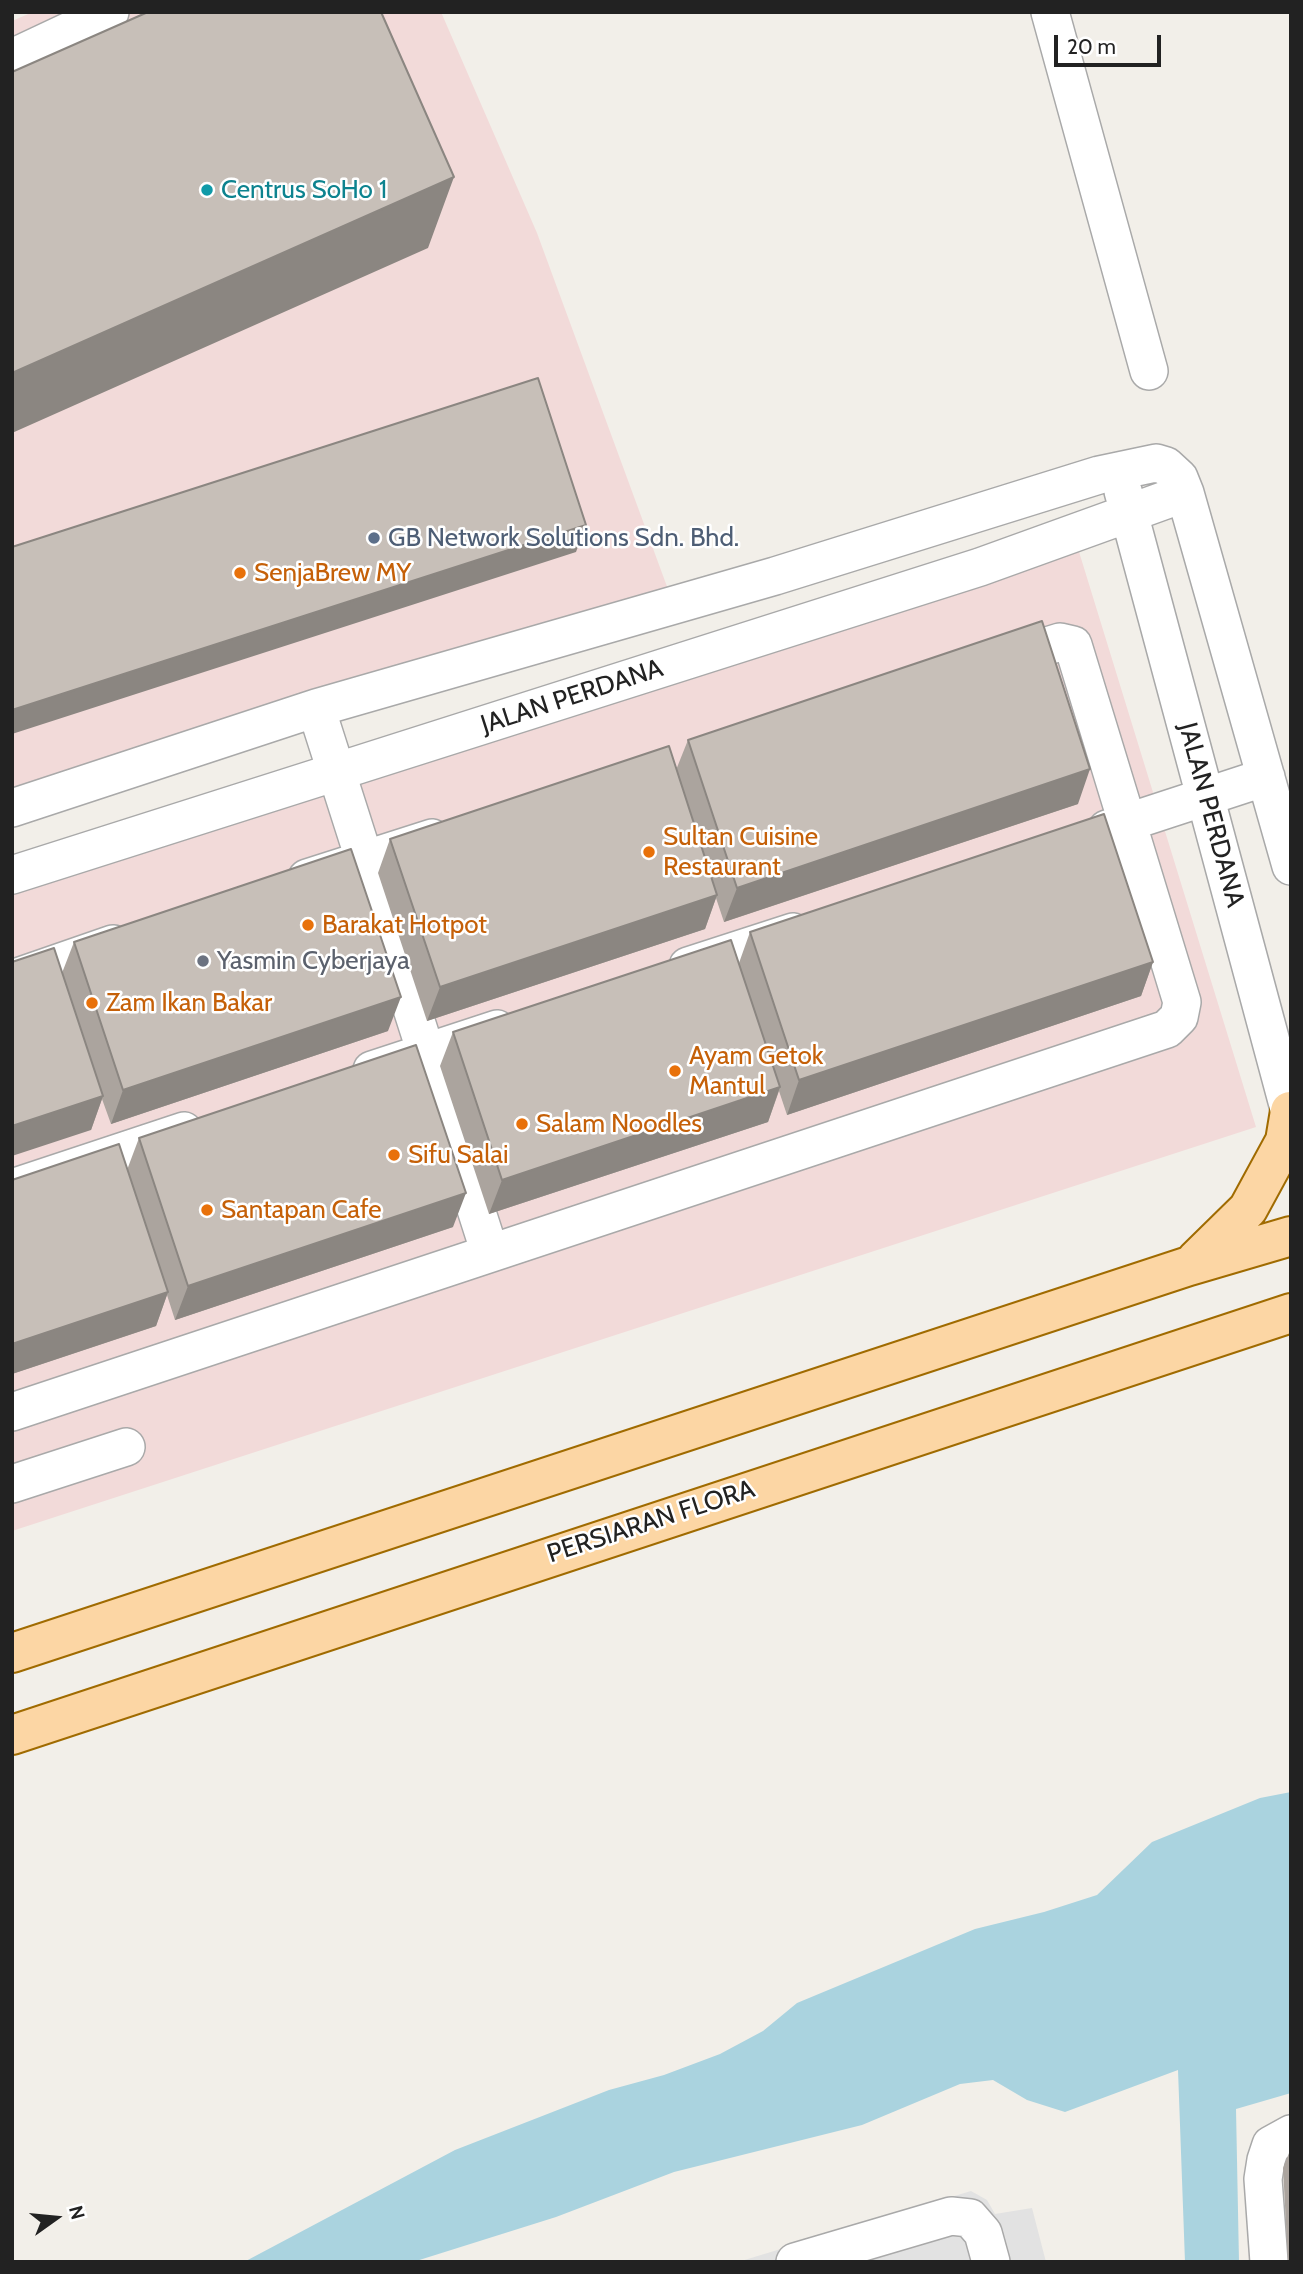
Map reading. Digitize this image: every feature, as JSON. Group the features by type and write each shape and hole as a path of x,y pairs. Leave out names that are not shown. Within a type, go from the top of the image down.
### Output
{"main road":[{"path":"1189,1266 1248,1209 1285,1141 1290,1114"},
{"path":"12,1653 1189,1266 1291,1236"},
{"name":"PERSIARAN FLORA","path":"12,1735 1015,1401 1291,1313"}],"street":[{"path":"12,58 110,12"},
{"path":"1050,12 1149,371"},
{"path":"12,807 316,708 775,576 1031,495 1156,463 1166,466 1179,478 1185,493 1291,866"},
{"name":"JALAN PERDANA","path":"1117,471 1131,514 1290,1114"},
{"name":"JALAN PERDANA","path":"12,875 338,774 980,566 1185,493"},
{"path":"12,1412 1167,1029 1179,1017 1182,1002 1073,645 1060,642 969,670"},
{"path":"316,708 490,1253"},
{"path":"1076,839 1265,777"},
{"path":"272,890 466,827"},
{"path":"655,977 825,921"},
{"path":"12,979 141,935"},
{"path":"346,1078 527,1019"},
{"path":"12,1188 216,1121"},
{"path":"12,1484 126,1447"},
{"path":"1269,2262 1264,2179 1266,2160 1271,2145 1291,2134"},
{"path":"795,2262 877,2250 951,2216 970,2218 983,2233 990,2262"}],"shaded area":[{"path":"33,12 441,12 537,233 669,592 12,796 12,21"},
{"path":"1076,542 1256,1127 12,1531 12,878"},
{"path":"971,2191 987,2200 995,2214 1032,2208 1046,2262 738,2262"}],"water":[{"path":"1291,1792 1291,2093 1236,2109 1239,2262 1185,2262 1178,2070 1065,2112 1027,2100 993,2080 960,2084 862,2125 674,2172 556,2217 413,2262 244,2262 455,2150 609,2090 664,2075 720,2054 763,2031 797,2003 975,1929 1044,1912 1097,1895 1152,1842 1260,1798"}],"building":[{"name":"Centrus SoHo 1","path":"148,12 381,12 454,177 12,373 12,72"},
{"path":"538,378 586,525 12,710 12,547"},
{"path":"1042,621 1090,769 737,888 688,740"},
{"path":"669,746 717,895 440,987 390,839"},
{"path":"1104,814 1153,962 799,1080 750,932"},
{"path":"351,849 401,997 123,1090 74,942"},
{"path":"731,940 780,1087 502,1180 453,1032"},
{"path":"54,948 103,1096 12,1126 12,962"},
{"path":"416,1045 466,1193 188,1286 139,1138"},
{"path":"119,1144 168,1292 12,1344 12,1180"}],"place":[{"name":"Centrus SoHo 1","path":"207,190"},
{"name":"GB Network Solutions Sdn. Bhd.","path":"374,538"},
{"name":"SenjaBrew MY","path":"240,573"},
{"name":"Sultan Cuisine Restaurant","path":"649,852"},
{"name":"Barakat Hotpot","path":"308,925"},
{"name":"Yasmin Cyberjaya","path":"203,961"},
{"name":"Zam Ikan Bakar","path":"92,1003"},
{"name":"Ayam Getok Mantul","path":"675,1071"},
{"name":"Salam Noodles","path":"522,1124"},
{"name":"Sifu Salai","path":"394,1155"},
{"name":"Santapan Cafe","path":"207,1210"}]}
